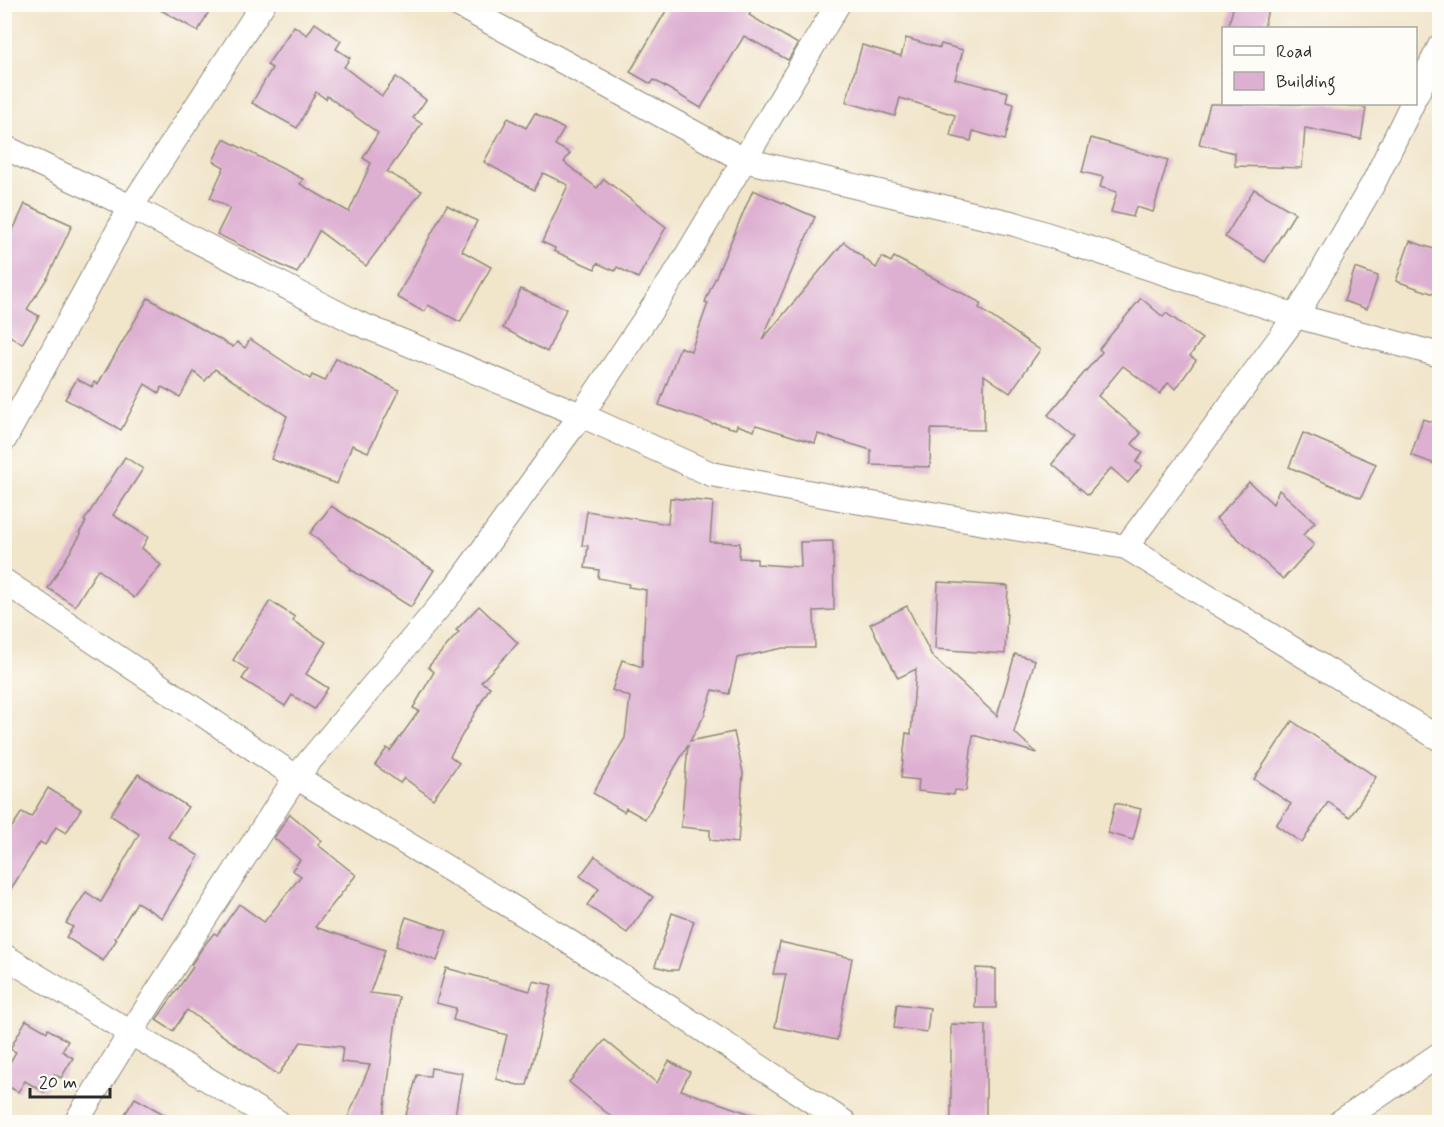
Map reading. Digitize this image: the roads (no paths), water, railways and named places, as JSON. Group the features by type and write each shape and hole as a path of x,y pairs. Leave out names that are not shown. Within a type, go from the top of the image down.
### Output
{"street":[{"path":"4,440 131,207 263,4"},
{"path":"457,4 744,160 1015,224 1296,316 1440,355"},
{"path":"76,1122 296,777 455,588 581,415 678,270 838,4"},
{"path":"1417,93 1440,46"},
{"path":"1126,547 1296,316 1374,182 1412,105"},
{"path":"4,147 131,207 355,322 581,415 711,474 1126,547 1440,739"},
{"path":"4,581 296,777 560,936 844,1122"},
{"path":"4,956 278,1122"},
{"path":"1340,1122 1439,1057"}]}
